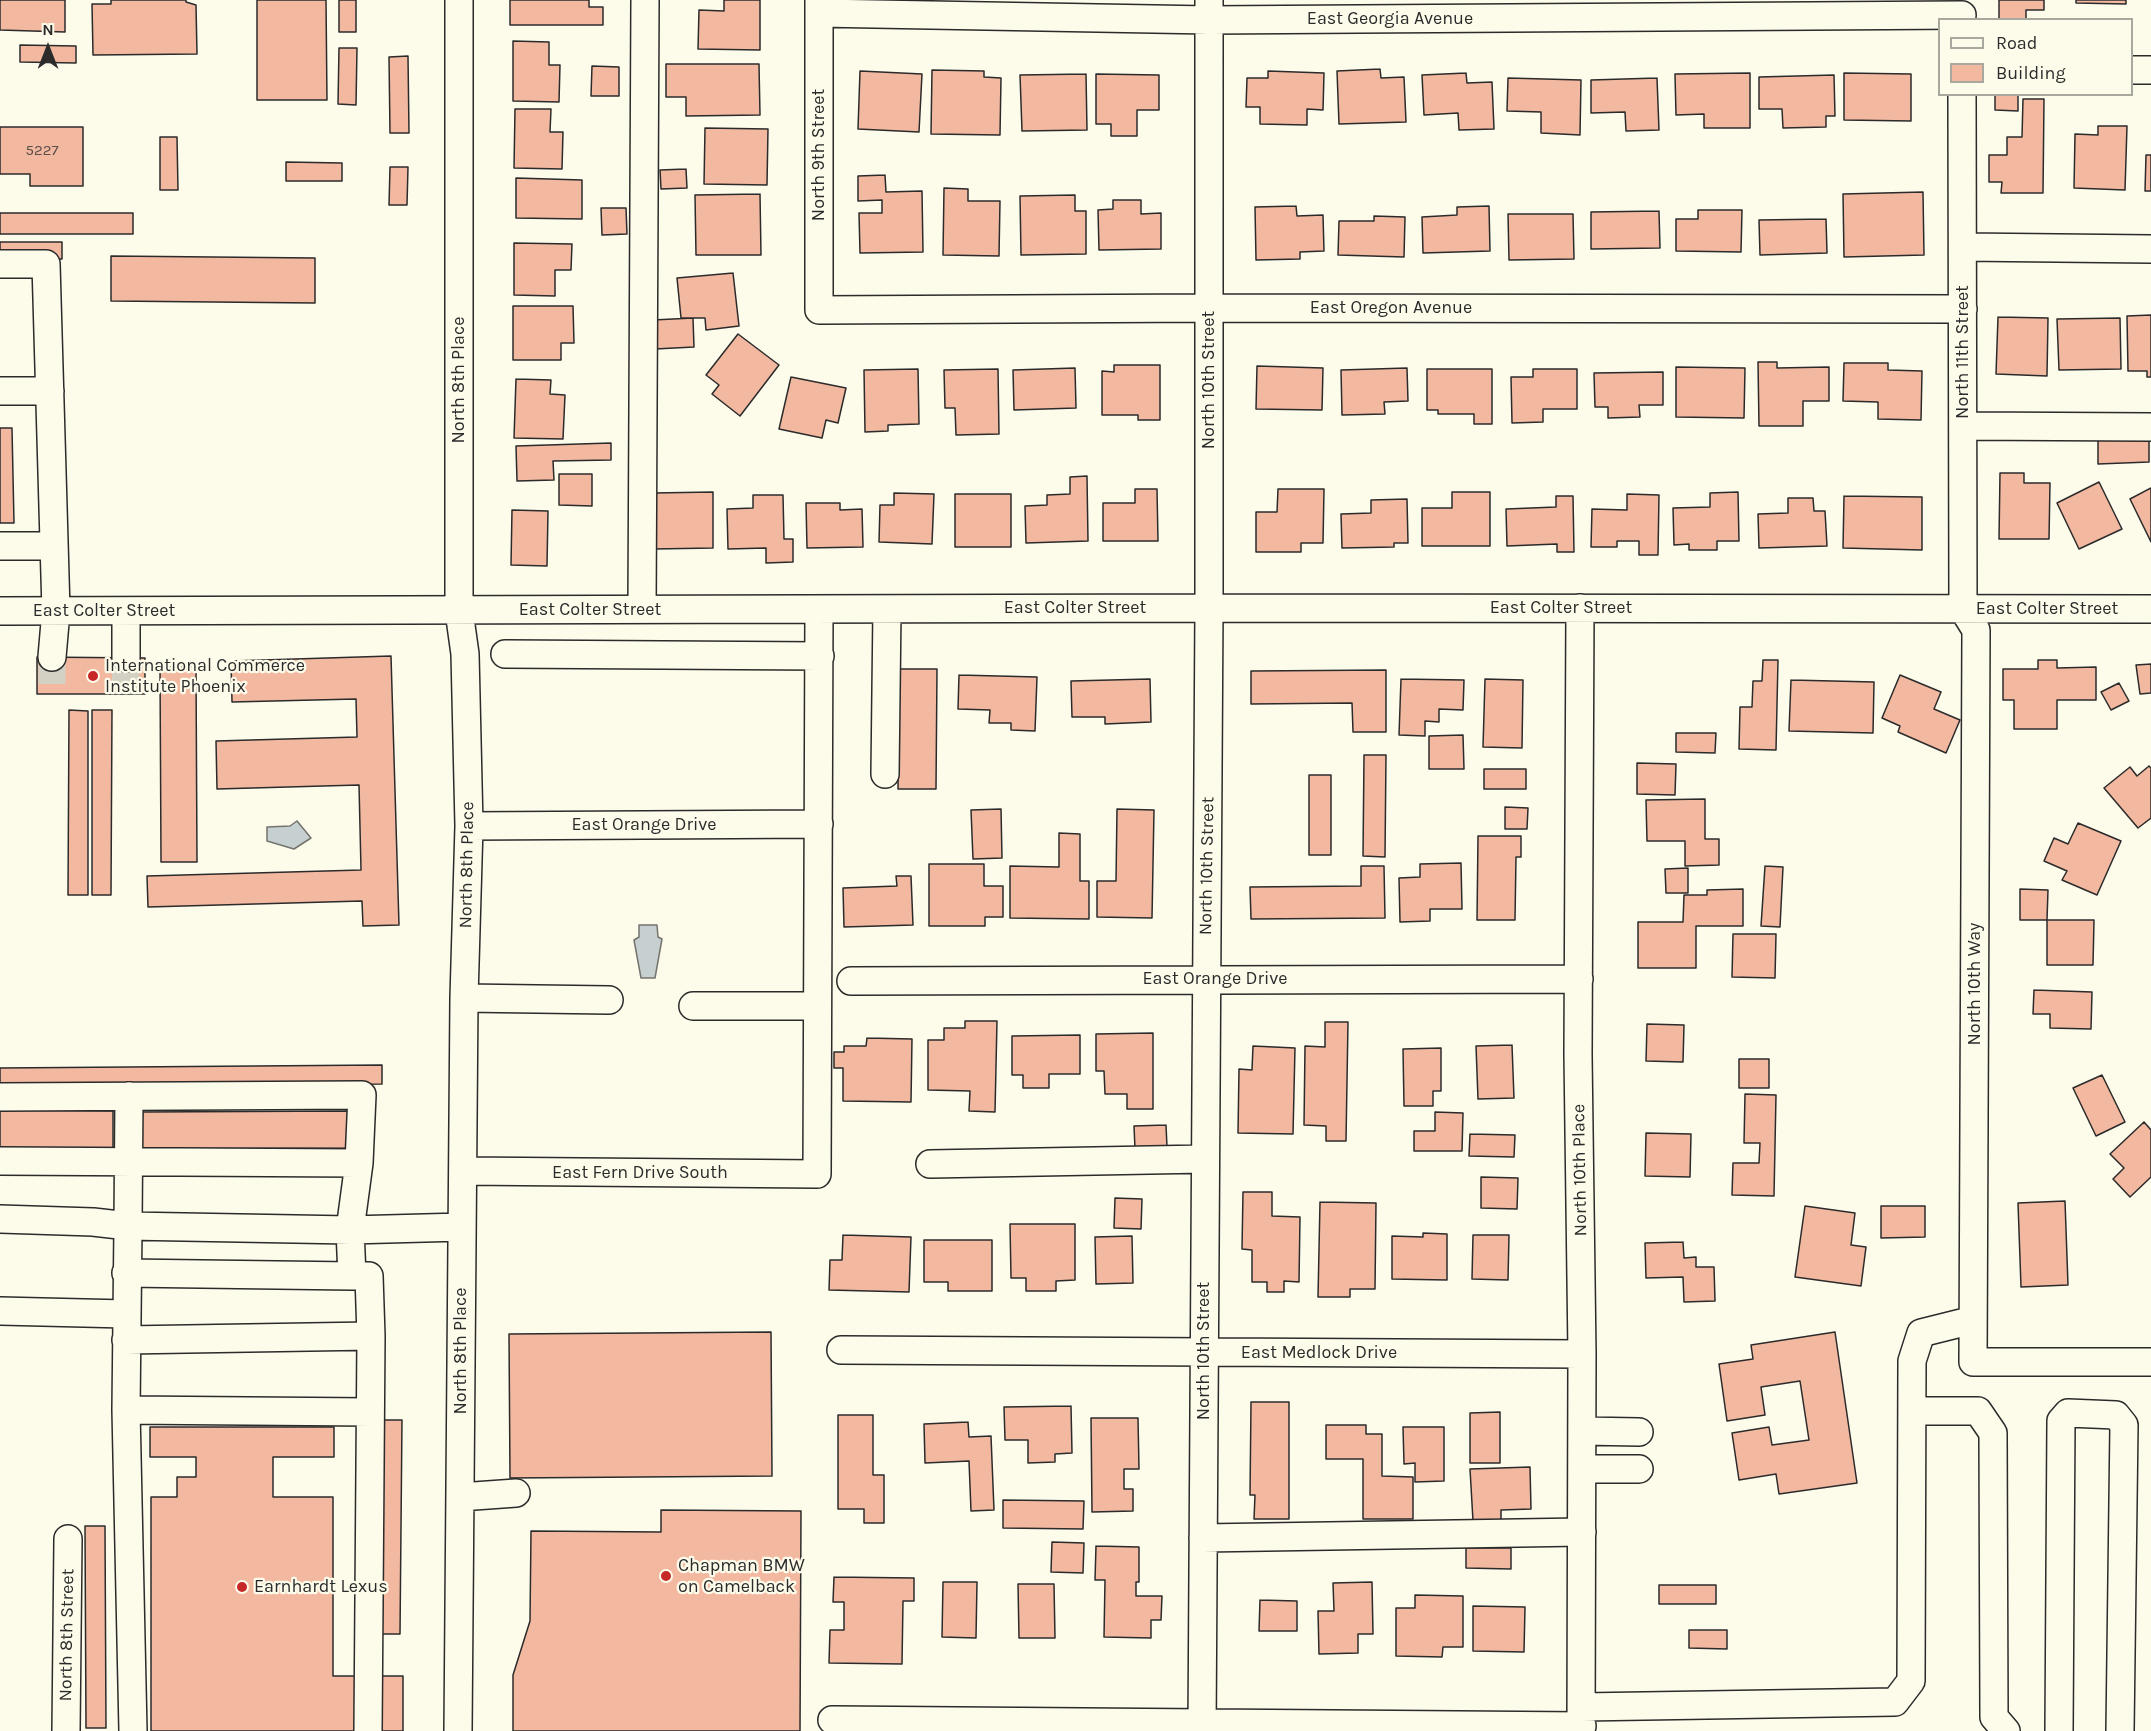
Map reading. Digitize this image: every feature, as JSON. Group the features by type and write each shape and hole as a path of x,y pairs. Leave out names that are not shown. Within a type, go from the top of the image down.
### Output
{"street":[{"name":"North 8th Place","path":"458,1731 464,998 469,826 465,654 459,611 459,0"},
{"path":"642,609 645,0"},
{"name":"East Georgia Avenue","path":"819,7 1962,11"},
{"name":"North 9th Street","path":"819,7 819,310"},
{"name":"North 10th Street","path":"1202,1726 1209,608 1209,10"},
{"path":"2133,70 2151,70"},
{"name":"North 11th Street","path":"1962,96 1963,609"},
{"path":"1963,247 2151,249"},
{"path":"0,264 46,264 56,611 52,657"},
{"name":"East Oregon Avenue","path":"819,310 1963,309"},
{"path":"0,391 50,391"},
{"path":"1963,426 2151,427"},
{"path":"0,546 54,546"},
{"name":"East Colter Street","path":"0,611 1209,608 2151,609"},
{"name":"North 10th Place","path":"1581,608 1579,979 1581,1721"},
{"path":"693,1006 818,1006 819,609"},
{"path":"885,774 887,609"},
{"name":"North 10th Way","path":"1963,609 1976,630 1973,1362 2151,1362"},
{"path":"597,610 597,654"},
{"path":"126,611 126,658"},
{"path":"505,654 820,656"},
{"name":"East Orange Drive","path":"469,826 819,824"},
{"name":"East Orange Drive","path":"851,981 1206,978 1579,979"},
{"path":"464,998 609,1000"},
{"name":"East Fern Drive South","path":"463,1171 817,1174 818,1006"},
{"path":"0,1097 362,1095 358,1163 350,1230 352,1276"},
{"path":"129,1096 126,1410 133,1731"},
{"path":"930,1164 1205,1159"},
{"path":"0,1161 358,1163"},
{"path":"0,1219 93,1222 128,1226 350,1230 462,1227"},
{"path":"126,1273 369,1276 368,1731"},
{"path":"0,1311 126,1327 370,1336"},
{"path":"832,1720 1202,1726 1581,1721 1895,1702 1911,1682 1912,1361 1921,1333 1973,1320"},
{"name":"East Medlock Drive","path":"842,1350 1581,1354"},
{"path":"126,1410 370,1412"},
{"path":"1912,1411 1978,1411 1993,1433 2000,1724"},
{"path":"2059,1731 2061,1421 2068,1413 2116,1415 2124,1425 2120,1731"},
{"path":"1582,1431 1639,1432"},
{"path":"1582,1469 1639,1470"},
{"path":"460,1497 516,1493"},
{"path":"1203,1538 1581,1532"},
{"name":"North 8th Street","path":"66,1731 68,1539"}],"shaded area":[{"path":"297,821 311,838 294,849 267,841 267,827 290,826"},
{"path":"639,925 657,925 658,937 662,939 655,978 641,978 634,940 639,937"}],"building":[{"path":"0,0 65,0 65,32 0,30"},
{"path":"111,0 186,0 196,5 197,54 93,55 92,4 111,4"},
{"path":"257,0 326,0 327,100 257,100"},
{"path":"339,0 356,0 356,32 339,32"},
{"path":"510,0 589,0 589,7 603,7 603,25 510,25"},
{"path":"724,0 760,0 760,50 698,49 699,10 724,11"},
{"path":"1999,0 2044,0 2044,10 2026,10 2026,18 1999,18"},
{"path":"2076,0 2126,0 2126,4 2076,3"},
{"path":"513,41 549,42 549,65 560,65 559,102 513,101"},
{"path":"20,45 76,46 76,63 20,62"},
{"path":"339,48 357,48 356,105 338,104"},
{"path":"408,56 409,133 390,133 389,57"},
{"path":"666,64 759,64 760,115 686,116 686,97 666,97"},
{"path":"592,66 619,67 619,96 591,96"},
{"path":"1380,69 1381,78 1404,77 1406,122 1339,124 1337,71"},
{"path":"932,70 984,71 984,77 1001,78 1000,135 931,134"},
{"path":"860,71 922,74 919,132 858,129"},
{"path":"1268,71 1324,73 1323,110 1307,109 1307,125 1260,124 1260,107 1246,107 1247,78 1268,78"},
{"path":"1466,73 1467,83 1492,82 1494,129 1459,130 1458,113 1424,115 1422,75"},
{"path":"1750,73 1750,128 1704,128 1704,114 1676,115 1675,74"},
{"path":"1844,73 1911,74 1911,121 1844,120"},
{"path":"1086,74 1087,130 1022,131 1020,75"},
{"path":"1096,74 1159,75 1159,110 1137,110 1137,136 1111,136 1111,124 1096,124"},
{"path":"1834,75 1835,116 1826,116 1826,127 1783,128 1782,109 1759,109 1759,77"},
{"path":"1508,78 1581,80 1580,135 1541,133 1541,112 1507,111"},
{"path":"1657,78 1659,130 1626,131 1625,112 1591,113 1591,80"},
{"path":"1995,96 2018,96 2018,111 1995,110"},
{"path":"2023,99 2044,99 2043,193 2001,193 2002,182 1989,182 1989,155 2007,155 2007,137 2022,137"},
{"path":"515,109 551,109 550,132 563,132 562,169 514,168"},
{"path":"2098,126 2127,126 2125,190 2074,188 2075,134 2098,135"},
{"path":"0,127 83,127 83,186 30,186 30,174 0,174"},
{"path":"705,128 768,129 767,185 704,184"},
{"path":"160,137 177,137 178,190 160,190"},
{"path":"2146,155 2151,155 2151,191 2145,191"},
{"path":"286,162 342,163 342,181 286,181"},
{"path":"390,167 408,167 407,205 389,205"},
{"path":"686,169 687,188 661,189 660,170"},
{"path":"885,175 886,192 922,191 923,252 860,253 859,213 882,213 882,200 858,201 858,176"},
{"path":"516,178 582,180 582,219 516,218"},
{"path":"944,188 968,189 968,201 1000,201 999,256 943,255"},
{"path":"1923,192 1924,255 1844,257 1843,194"},
{"path":"760,194 761,255 696,255 695,195"},
{"path":"1075,195 1075,211 1086,211 1086,254 1021,255 1020,196"},
{"path":"1113,200 1141,200 1141,214 1161,213 1161,249 1099,250 1098,210 1113,209"},
{"path":"1296,206 1297,216 1323,215 1324,251 1300,252 1300,259 1256,260 1255,207"},
{"path":"1489,206 1490,251 1423,253 1422,217 1457,215 1457,207"},
{"path":"601,208 626,208 627,234 602,235"},
{"path":"1698,210 1742,210 1741,252 1676,251 1676,219 1698,219"},
{"path":"1659,211 1660,248 1591,249 1591,212"},
{"path":"0,213 133,213 133,234 0,234"},
{"path":"1508,214 1573,214 1574,259 1509,260"},
{"path":"1374,216 1405,217 1404,257 1338,255 1339,221 1374,221"},
{"path":"1826,219 1827,253 1760,255 1759,220"},
{"path":"0,242 62,242 62,259 0,259"},
{"path":"514,243 572,244 571,270 555,270 555,296 514,295"},
{"path":"111,256 315,258 315,303 111,301"},
{"path":"733,273 739,326 706,330 705,318 681,318 677,278"},
{"path":"513,306 573,306 574,343 561,343 561,360 513,360"},
{"path":"2151,315 2151,377 2147,377 2147,371 2128,371 2127,316"},
{"path":"1998,317 2048,318 2047,376 1996,374"},
{"path":"693,318 694,347 655,349 653,320"},
{"path":"2120,318 2121,369 2059,370 2057,319"},
{"path":"738,334 779,365 740,416 712,394 719,385 706,375"},
{"path":"1758,362 1777,362 1777,368 1829,367 1829,401 1803,401 1803,426 1759,426"},
{"path":"1844,363 1888,363 1888,370 1922,371 1921,420 1878,419 1878,402 1843,401"},
{"path":"1114,365 1160,365 1160,420 1138,420 1138,415 1102,415 1102,371 1114,372"},
{"path":"1257,366 1323,368 1322,410 1256,409"},
{"path":"1676,367 1745,368 1744,418 1676,417"},
{"path":"1075,368 1076,408 1014,410 1013,370"},
{"path":"1407,368 1408,401 1384,402 1385,414 1342,415 1341,370"},
{"path":"918,369 919,424 888,425 888,431 865,432 864,370"},
{"path":"998,369 999,434 956,435 955,408 945,408 944,370"},
{"path":"1427,369 1492,369 1492,424 1474,424 1474,414 1438,414 1438,410 1427,410"},
{"path":"1533,369 1577,369 1577,409 1543,409 1543,422 1512,423 1511,377 1533,377"},
{"path":"1663,372 1663,405 1639,405 1640,417 1608,418 1608,407 1595,407 1594,373"},
{"path":"791,377 846,388 838,423 826,420 822,438 779,429"},
{"path":"516,379 551,380 550,394 565,395 563,439 514,438"},
{"path":"0,428 12,428 14,523 0,523"},
{"path":"2149,437 2149,462 2098,464 2098,438"},
{"path":"611,443 611,460 553,461 554,480 517,481 516,446"},
{"path":"2000,473 2024,473 2024,483 2050,483 2049,539 1999,539"},
{"path":"559,474 592,474 592,506 559,505"},
{"path":"1087,476 1088,541 1026,543 1025,506 1047,505 1047,495 1070,494 1070,477"},
{"path":"2099,482 2122,529 2079,549 2057,503"},
{"path":"2151,488 2151,542 2130,499"},
{"path":"1135,489 1157,489 1158,541 1103,541 1103,503 1135,503"},
{"path":"1278,489 1324,489 1323,543 1301,543 1301,552 1256,552 1256,512 1277,512"},
{"path":"713,492 713,548 654,549 653,493"},
{"path":"1452,492 1490,492 1490,546 1422,546 1422,508 1452,508"},
{"path":"1738,492 1739,541 1717,541 1717,550 1689,550 1689,544 1674,545 1673,508 1710,507 1710,493"},
{"path":"894,493 934,494 932,544 879,542 880,505 894,505"},
{"path":"955,494 1011,494 1011,547 955,547"},
{"path":"1627,494 1659,495 1658,555 1639,555 1639,541 1617,541 1617,547 1591,547 1592,509 1627,510"},
{"path":"753,495 783,495 784,539 793,539 793,562 766,563 766,548 728,549 727,509 753,508"},
{"path":"1556,496 1573,496 1574,552 1557,552 1557,544 1507,546 1506,509 1556,507"},
{"path":"1844,496 1922,497 1922,550 1843,548"},
{"path":"1788,498 1813,498 1814,511 1825,511 1827,546 1759,548 1758,514 1788,513"},
{"path":"1407,499 1408,543 1394,543 1394,547 1342,548 1341,514 1371,513 1371,500"},
{"path":"806,503 840,503 840,510 862,509 863,547 807,548"},
{"path":"512,510 548,511 547,566 511,565"},
{"path":"391,656 399,925 363,926 362,901 148,907 147,876 361,870 359,785 217,789 216,741 357,737 356,699 232,702 231,661"},
{"path":"37,657 145,658 145,694 37,694"},
{"path":"1763,660 1778,660 1776,750 1739,749 1740,707 1752,707 1753,681 1762,681"},
{"path":"2038,660 2057,660 2057,668 2096,667 2096,700 2057,700 2057,729 2014,729 2014,700 2003,700 2003,669 2038,669"},
{"path":"2151,664 2151,693 2140,694 2136,665"},
{"path":"160,667 196,667 197,862 161,862"},
{"path":"899,669 937,669 936,789 898,789"},
{"path":"1386,670 1386,732 1353,732 1352,703 1251,704 1251,671"},
{"path":"959,675 1037,677 1035,731 1011,730 1011,723 989,723 990,710 958,709"},
{"path":"1900,675 1941,692 1934,709 1960,720 1946,753 1898,732 1900,726 1882,718"},
{"path":"1150,679 1151,722 1105,724 1105,717 1072,717 1071,681"},
{"path":"1401,679 1464,680 1463,710 1439,709 1439,722 1425,721 1425,736 1399,735"},
{"path":"1485,679 1523,680 1522,748 1483,747"},
{"path":"1791,680 1874,682 1873,733 1789,731"},
{"path":"2119,683 2129,701 2111,710 2101,692"},
{"path":"69,710 88,711 88,895 68,895"},
{"path":"92,710 112,710 111,895 92,895"},
{"path":"1676,733 1716,733 1715,753 1676,752"},
{"path":"1463,735 1464,769 1429,769 1429,736"},
{"path":"1364,755 1386,755 1385,857 1363,856"},
{"path":"1637,763 1676,764 1675,795 1637,794"},
{"path":"2149,766 2151,768 2151,818 2138,828 2104,788 2130,767 2137,776"},
{"path":"1484,769 1526,769 1526,789 1484,789"},
{"path":"1309,775 1331,775 1331,855 1309,855"},
{"path":"1705,799 1705,839 1719,839 1719,865 1685,866 1685,841 1647,841 1646,800"},
{"path":"1505,807 1528,808 1527,829 1505,829"},
{"path":"1001,809 1002,858 973,859 971,810"},
{"path":"1117,809 1154,810 1152,918 1097,917 1097,881 1116,881"},
{"path":"2078,823 2121,841 2097,895 2062,880 2067,871 2044,861 2054,838 2068,844"},
{"path":"1059,833 1080,834 1080,881 1089,881 1089,919 1010,918 1010,866 1059,867"},
{"path":"1478,836 1521,836 1521,857 1516,857 1515,920 1477,920"},
{"path":"1461,863 1462,909 1430,909 1430,921 1400,922 1399,878 1420,877 1420,864"},
{"path":"929,864 984,864 984,886 1003,886 1003,917 985,917 985,926 929,926"},
{"path":"1361,866 1384,866 1385,918 1251,919 1250,887 1361,886"},
{"path":"1765,866 1783,867 1780,927 1761,926"},
{"path":"1688,868 1688,893 1666,893 1665,869"},
{"path":"896,876 911,876 913,925 844,927 843,888 897,886"},
{"path":"1743,889 1743,926 1696,926 1696,968 1638,968 1638,922 1683,922 1684,895 1707,895 1707,890"},
{"path":"2020,889 2048,890 2047,920 2020,920"},
{"path":"2047,920 2094,920 2093,965 2047,965"},
{"path":"1733,934 1776,934 1775,978 1732,977"},
{"path":"2034,990 2092,992 2091,1029 2050,1028 2050,1014 2033,1014"},
{"path":"965,1021 997,1021 995,1112 969,1111 970,1091 928,1090 928,1040 944,1040 944,1028 965,1028"},
{"path":"1325,1022 1348,1022 1346,1141 1326,1141 1326,1126 1304,1125 1305,1046 1325,1047"},
{"path":"1647,1024 1684,1025 1683,1062 1646,1061"},
{"path":"1153,1033 1153,1109 1127,1109 1127,1094 1105,1094 1104,1071 1096,1071 1096,1034"},
{"path":"1080,1035 1080,1074 1049,1074 1049,1088 1023,1088 1023,1075 1012,1075 1012,1036"},
{"path":"867,1038 912,1039 911,1102 843,1101 843,1068 834,1068 834,1052 844,1052 844,1046 866,1046"},
{"path":"1512,1045 1514,1098 1478,1099 1476,1046"},
{"path":"1253,1046 1295,1048 1293,1134 1238,1133 1239,1069 1252,1070"},
{"path":"1441,1048 1441,1091 1433,1091 1433,1106 1404,1106 1403,1049"},
{"path":"1739,1059 1769,1059 1769,1088 1739,1088"},
{"path":"382,1065 382,1084 0,1086 0,1068"},
{"path":"2102,1075 2125,1122 2096,1136 2073,1088"},
{"path":"1745,1094 1776,1095 1774,1196 1732,1195 1733,1163 1759,1163 1760,1143 1744,1143"},
{"path":"0,1110 113,1111 113,1149 0,1148"},
{"path":"352,1111 352,1148 140,1149 140,1112"},
{"path":"1435,1112 1463,1113 1462,1151 1414,1151 1414,1131 1435,1131"},
{"path":"2144,1122 2151,1130 2151,1177 2130,1197 2113,1179 2124,1168 2110,1154"},
{"path":"1166,1125 1167,1147 1135,1149 1134,1126"},
{"path":"1646,1133 1691,1134 1690,1177 1645,1176"},
{"path":"1470,1134 1515,1135 1514,1157 1469,1156"},
{"path":"1481,1177 1518,1178 1517,1209 1481,1208"},
{"path":"1243,1192 1272,1192 1272,1216 1300,1217 1299,1282 1284,1281 1284,1292 1267,1292 1267,1282 1252,1282 1252,1250 1242,1249"},
{"path":"1115,1198 1142,1199 1141,1229 1114,1228"},
{"path":"2065,1201 2068,1285 2021,1287 2018,1203"},
{"path":"1320,1202 1376,1203 1375,1289 1350,1289 1350,1297 1318,1297"},
{"path":"1805,1206 1855,1213 1851,1245 1866,1247 1861,1286 1795,1277"},
{"path":"1881,1206 1925,1206 1925,1237 1881,1238"},
{"path":"1010,1224 1075,1224 1075,1280 1056,1281 1056,1291 1026,1291 1026,1278 1011,1278"},
{"path":"1423,1233 1447,1234 1447,1280 1392,1279 1392,1236 1423,1237"},
{"path":"843,1235 911,1237 909,1292 829,1290 830,1260 842,1260"},
{"path":"1473,1235 1509,1235 1508,1280 1472,1279"},
{"path":"1132,1236 1133,1283 1096,1284 1095,1237"},
{"path":"924,1240 992,1240 992,1291 948,1291 948,1282 924,1282"},
{"path":"1683,1242 1684,1258 1696,1257 1696,1267 1714,1267 1715,1301 1684,1302 1683,1277 1646,1278 1645,1243"},
{"path":"771,1332 772,1476 510,1478 509,1334"},
{"path":"1835,1332 1857,1483 1779,1494 1776,1474 1739,1480 1732,1433 1769,1427 1772,1445 1809,1440 1800,1381 1761,1387 1765,1415 1727,1421 1719,1364 1753,1359 1751,1345"},
{"path":"1251,1402 1289,1402 1289,1519 1254,1519 1255,1495 1250,1495"},
{"path":"1071,1406 1072,1453 1055,1454 1055,1462 1028,1463 1028,1440 1005,1440 1004,1407"},
{"path":"1500,1412 1500,1463 1470,1463 1470,1413"},
{"path":"838,1415 873,1415 873,1475 884,1475 884,1523 864,1523 864,1509 838,1509"},
{"path":"1091,1418 1138,1418 1139,1469 1124,1469 1124,1489 1133,1489 1133,1511 1092,1512"},
{"path":"383,1420 402,1420 400,1634 381,1634"},
{"path":"968,1422 969,1437 991,1436 994,1510 971,1511 969,1461 925,1463 924,1424"},
{"path":"1326,1425 1366,1425 1366,1434 1382,1434 1382,1476 1413,1477 1413,1519 1363,1519 1363,1459 1326,1459"},
{"name":"Earnhardt Lexus","path":"150,1427 334,1427 334,1457 273,1457 273,1497 333,1497 333,1676 403,1676 403,1731 151,1731 151,1497 177,1497 177,1477 196,1477 196,1457 150,1457"},
{"path":"1403,1427 1444,1427 1444,1481 1415,1482 1415,1463 1404,1464"},
{"path":"1530,1467 1531,1509 1501,1510 1501,1520 1473,1521 1470,1469"},
{"path":"1003,1500 1084,1501 1083,1529 1003,1528"},
{"name":"Chapman BMW on Camelback","path":"661,1510 801,1511 800,1731 513,1731 513,1675 530,1621 531,1531 661,1532"},
{"path":"85,1526 105,1526 106,1728 86,1728"},
{"path":"1052,1542 1084,1543 1083,1573 1051,1572"},
{"path":"1096,1546 1139,1547 1139,1582 1136,1582 1136,1596 1162,1596 1161,1620 1151,1620 1151,1638 1104,1637 1105,1580 1095,1580"},
{"path":"1466,1548 1511,1548 1511,1569 1466,1568"},
{"path":"834,1577 914,1578 914,1601 903,1601 902,1664 829,1663 830,1630 844,1630 844,1602 833,1602"},
{"path":"943,1582 977,1582 976,1638 942,1637"},
{"path":"1372,1582 1373,1634 1358,1634 1358,1653 1319,1654 1318,1611 1334,1611 1333,1583"},
{"path":"1018,1584 1054,1584 1055,1638 1019,1638"},
{"path":"1659,1585 1716,1585 1716,1604 1659,1604"},
{"path":"1415,1595 1463,1596 1463,1647 1443,1647 1442,1657 1396,1656 1396,1608 1415,1608"},
{"path":"1260,1600 1297,1601 1297,1631 1259,1631"},
{"path":"1473,1606 1525,1607 1524,1652 1473,1651"},
{"path":"1689,1630 1727,1630 1727,1649 1689,1648"}],"tunnel":[{"path":"52,657 52,694"},
{"path":"125,694 126,658"}],"place":[{"name":"International Commerce Institute Phoenix","path":"93,676"},
{"name":"Chapman BMW on Camelback","path":"666,1576"},
{"name":"Earnhardt Lexus","path":"242,1587"}]}
